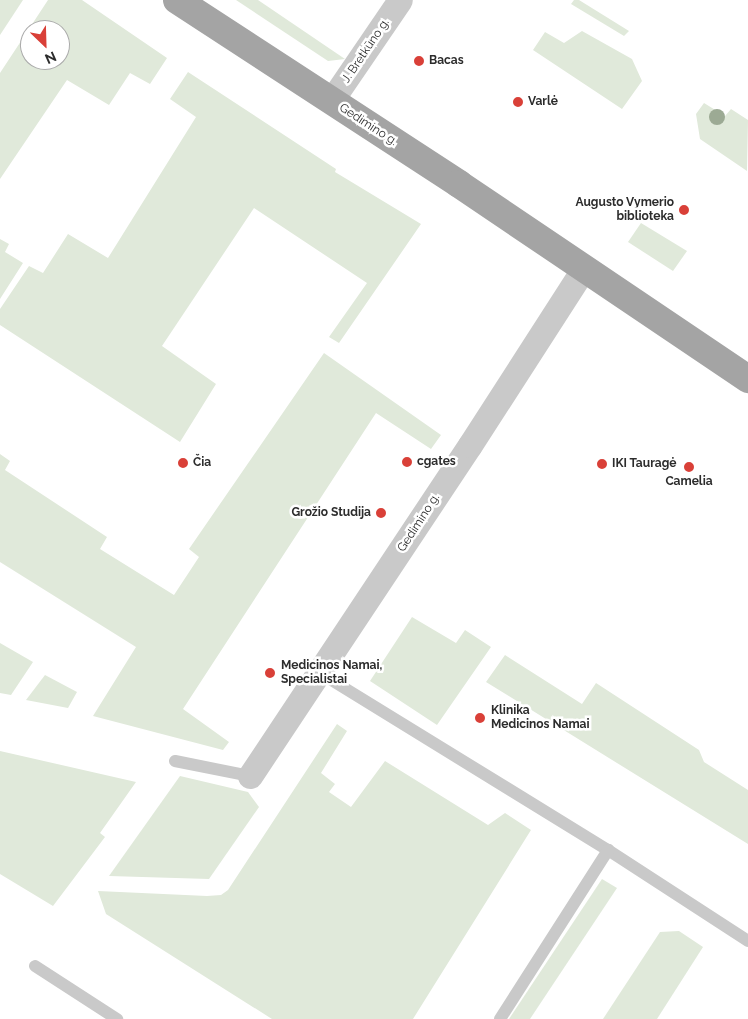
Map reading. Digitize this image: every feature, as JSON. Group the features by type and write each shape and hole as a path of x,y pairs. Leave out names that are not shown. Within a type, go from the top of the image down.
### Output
{"main road":[{"name":"Gedimino g.","path":"177,0 584,268 748,379"}],"street":[{"name":"J. Bretkūno g.","path":"331,101 400,0"},
{"name":"Gedimino g.","path":"250,776 320,673 584,268"}],"lane":[{"path":"320,673 608,850 748,941"},
{"path":"175,761 250,776"},
{"path":"500,1019 608,850"},
{"path":"35,966 117,1019"}],"green space":[{"path":"0,0 23,0 0,35"},
{"path":"48,0 82,0 167,58 150,84 130,73 109,105 67,80 0,179 0,73 20,43 20,70 70,70 70,20 35,20"},
{"path":"236,0 258,0 345,59 328,61"},
{"path":"574,0 579,0 629,31 624,36 571,4"},
{"path":"582,31 632,59 642,81 622,109 533,50 545,32 564,43"},
{"path":"188,72 336,169 335,172 421,224 339,343 329,337 367,283 254,208 162,346 216,384 180,442 0,325 0,309 29,266 43,273 68,234 108,258 196,117 170,99"},
{"path":"704,103 725,116 731,109 748,120 747,171 700,139 696,114"},
{"path":"641,223 687,251 673,271 628,242"},
{"path":"0,239 9,244 5,252 23,263 0,299"},
{"path":"324,353 441,435 431,449 376,413 183,709 229,742 223,750 93,716 136,647 0,562 0,454 10,461 5,470 107,537 100,549 174,595 199,557 189,549"},
{"path":"412,617 456,643 465,630 491,647 437,725 370,681"},
{"path":"0,643 33,662 11,695 0,693"},
{"path":"505,655 582,704 596,683 699,750 704,762 748,790 748,844 486,682"},
{"path":"45,675 77,692 68,708 26,700"},
{"path":"337,724 347,731 321,773 335,784 329,792 351,807 385,761 488,825 505,813 531,830 413,1019 272,1019 106,914 98,891 221,895 228,890"},
{"path":"0,751 136,782 100,833 105,837 53,906 0,874"},
{"path":"180,776 248,792 259,807 209,879 109,876"},
{"path":"602,879 617,888 530,1019 509,1019"},
{"path":"679,931 703,947 657,1019 603,1019 660,932"}],"place":[{"name":"Bacas","path":"419,61"},
{"name":"Varlė","path":"518,102"},
{"name":"Augusto Vymerio biblioteka","path":"684,210"},
{"name":"cgates","path":"407,462"},
{"name":"Čia","path":"183,463"},
{"name":"IKI Tauragė","path":"602,464"},
{"name":"Camelia","path":"689,467"},
{"name":"Grožio Studija","path":"381,513"},
{"name":"Medicinos Namai, Specialistai","path":"270,673"},
{"name":"Klinika Medicinos Namai","path":"480,718"}]}
